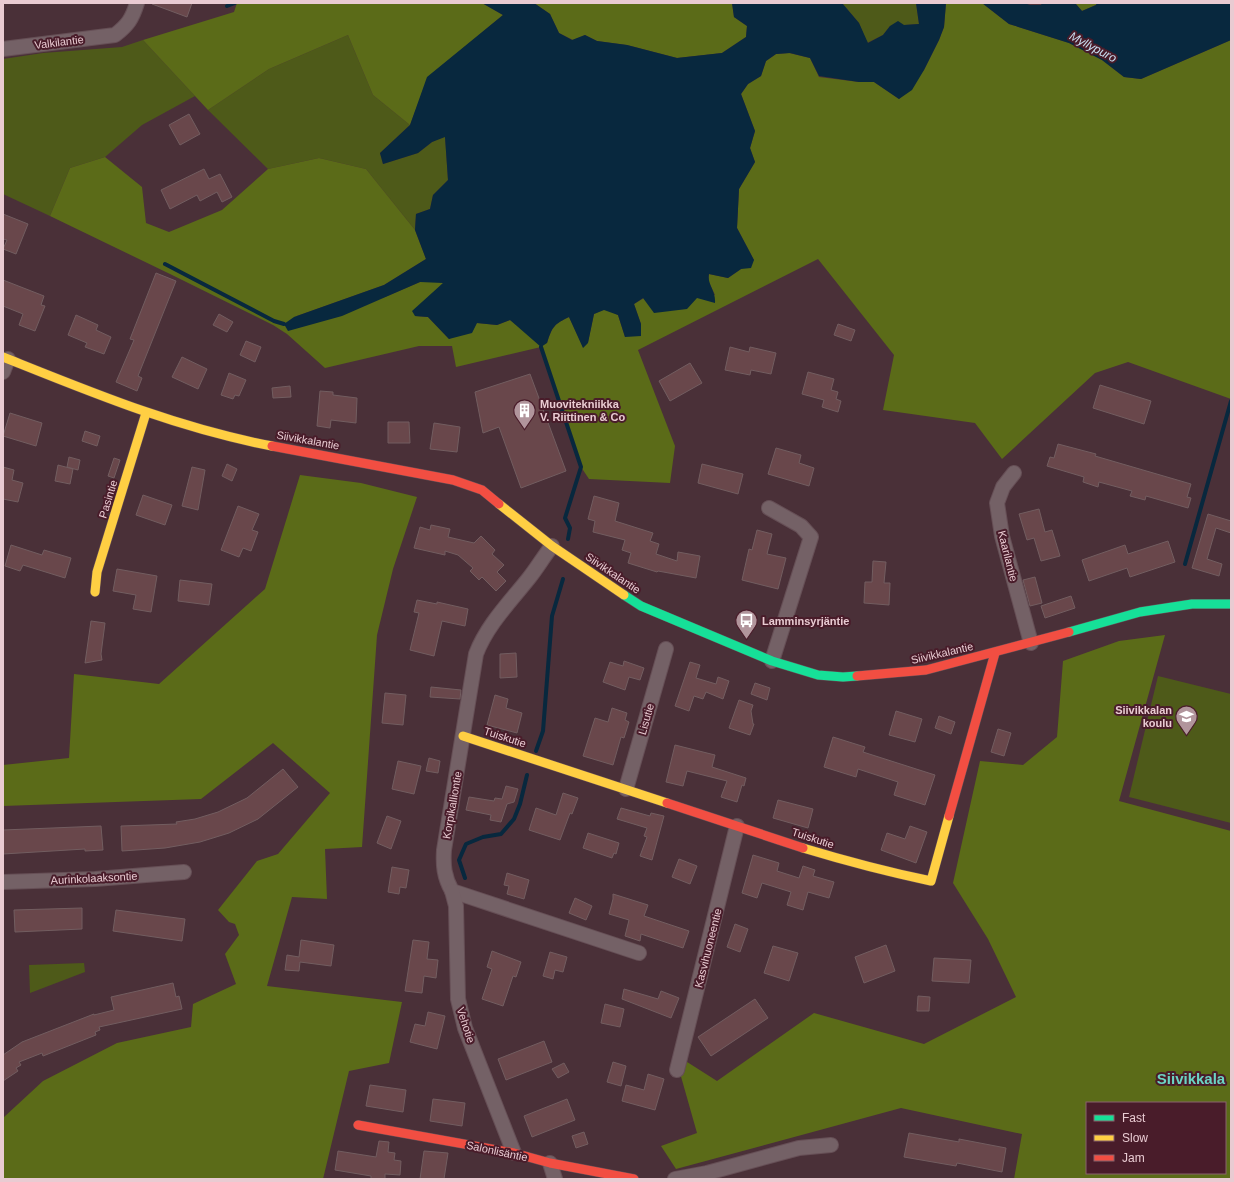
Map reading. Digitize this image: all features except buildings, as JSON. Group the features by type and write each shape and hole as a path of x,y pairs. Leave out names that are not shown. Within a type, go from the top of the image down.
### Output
{"main road":[{"name":"Siivikkalantie","path":"5,363 198,430 237,439 442,477 464,483 482,490 552,546 641,606 772,661 818,675 843,677 926,670 995,653 1140,612 1192,604 1231,604"},
{"name":"Pasintie","path":"95,592 97,572 146,413"},
{"name":"Tuiskutie","path":"463,736 862,866 931,882 995,653"},
{"name":"Salonlisäntie","path":"358,1125 514,1153 550,1163 634,1179"}],"street":[{"name":"Valkilantie","path":"3,49 115,35 127,26 134,13 137,3"},
{"name":"Kaarilantie","path":"1014,472 1003,487 997,503 1002,536 1031,643"},
{"path":"769,508 801,526 811,537 772,661"},
{"name":"Korpikalliontie","path":"452,891 447,882 443,866 444,850 476,654 485,632 532,574 552,546"},
{"name":"Lisutie","path":"626,789 666,648"},
{"name":"Kasvihuoneentie","path":"677,1070 737,826"},
{"name":"Aurinkolaaksontie","path":"3,882 95,879 184,872"},
{"path":"452,891 639,953"},
{"name":"Vehotie","path":"452,891 456,906 458,999 465,1028 514,1153"},
{"path":"675,1179 799,1148 831,1145"},
{"path":"550,1163 555,1179"}],"green space":[{"path":"237,3 482,3 503,15 428,77 410,125 373,95 348,35 269,69 208,110 143,40 234,12"},
{"path":"534,3 732,3 734,17 747,26 746,37 722,53 677,58 627,45 597,41 585,35 573,40 559,33 550,14"},
{"path":"842,3 916,3 919,24 890,26 883,35 867,43 859,23"},
{"path":"946,3 982,3 1009,24 1069,43 1102,60 1124,77 1141,79 1231,40 1231,399 1128,362 1095,373 1002,459 975,423 883,410 894,355 818,259 638,350 675,446 670,483 589,479 581,467 541,347 456,367 452,346 419,346 325,368 287,334 273,325 50,216 70,168 105,157 142,187 146,223 169,232 222,210 268,169 319,158 366,169 415,230 426,259 384,285 294,317 385,297 420,282 444,282 415,316 428,317 449,339 477,323 497,325 510,320 547,343 550,333 554,327 569,317 583,347 588,342 594,314 605,309 618,315 625,337 641,324 634,304 644,298 697,298 715,295 708,280 709,274 728,278 754,260 737,228 739,189 755,162 750,148 755,131 741,94 748,84 761,76 766,61 776,54 789,53 810,58 819,77 859,82 874,82 899,99 924,70 939,40 944,27"},
{"path":"1075,3 1097,3 1096,5 1082,11"},
{"path":"348,35 373,95 410,125 380,153 383,164 418,153 432,142 445,136 448,180 433,195 430,209 416,214 415,230 366,169 319,158 268,169 208,110 269,69"},
{"path":"143,40 195,96 142,125 105,157 70,168 50,216 3,194 3,59 43,53 122,47"},
{"path":"300,475 361,483 417,497 393,569 377,635 362,847 325,849 327,899 292,897 267,986 402,1002 389,1063 349,1071 323,1179 3,1179 3,1118 43,1081 117,1043 191,1027 193,1004 236,984 225,954 239,935 235,924 229,922 218,910 257,861 278,854 330,793 273,743 201,799 3,806 3,765 69,758 74,674 159,684 265,589"},
{"path":"1165,635 1119,801 1231,831 1231,1179 1014,1179 1022,1134 901,1108 676,1169 661,1146 697,1133 680,1073 684,1060 717,1081 814,1013 924,1044 1016,997 988,939 953,883 980,761 1023,765 1057,737 1063,661 1119,641"},
{"name":"Siivikkalan koulu","path":"1158,676 1231,694 1231,823 1129,797"},
{"path":"84,963 85,972 30,993 29,965"}],"water":[{"path":"482,3 534,3 550,14 559,33 572,40 585,35 597,41 627,45 677,58 722,53 746,37 747,26 734,17 732,3 842,3 859,23 868,43 883,35 890,26 898,21 904,25 919,24 916,3 946,3 944,27 939,40 912,90 899,99 874,82 859,82 819,76 810,58 790,53 776,54 766,61 761,76 748,84 741,94 755,131 750,148 755,162 739,189 737,228 754,260 751,268 741,269 728,278 709,274 709,281 715,298 715,303 697,298 687,309 654,313 643,298 634,304 641,324 641,336 625,337 618,315 604,310 594,314 588,343 583,348 569,317 554,327 550,333 547,343 541,347 510,320 497,325 477,323 472,333 449,339 428,317 415,316 412,311 443,283 420,282 342,316 288,331 284,324 294,317 384,285 426,259 415,230 416,214 430,209 433,195 448,180 445,137 432,142 418,153 383,164 380,153 410,125 427,77 503,15"},
{"name":"Myllypuro","path":"982,3 1024,3 1030,5 1041,5 1042,3 1075,3 1082,11 1096,5 1097,3 1231,3 1231,40 1141,79 1124,77 1102,60 1069,43 1009,24"}],"waterway":[{"path":"227,6 235,3"},
{"path":"165,264 274,321 284,324"},
{"path":"541,347 581,467 565,518 570,528 568,539"},
{"path":"1185,564 1231,401"},
{"path":"536,751 543,731 552,616 563,579"},
{"path":"465,878 459,860 466,844 483,837 501,834 514,819 520,804 527,775"}],"traffic: fast":[{"path":"624,595 641,606 772,661 818,675 843,677 857,676"},
{"path":"1069,632 1140,612 1192,604 1231,604"}],"traffic: slow":[{"path":"3,357 103,396 169,419 203,430 272,446"},
{"path":"95,592 97,572 146,413"},
{"path":"499,504 552,546 624,595"},
{"path":"463,736 667,803"},
{"path":"803,848 867,866 931,881 949,816"}],"traffic: jam":[{"path":"272,446 453,480 482,490 499,504"},
{"path":"857,676 926,670 1069,632"},
{"path":"949,816 995,653"},
{"path":"667,803 803,848"},
{"path":"358,1125 514,1153 550,1163 634,1179"}],"place":[{"name":"Muovitekniikka V. Riittinen & Co","path":"525,430"},
{"name":"Lamminsyrjäntie","path":"747,640"},
{"name":"Siivikkalan koulu","path":"1187,736"}],"district":[{"name":"Siivikkala","path":"1191,1079"}]}
